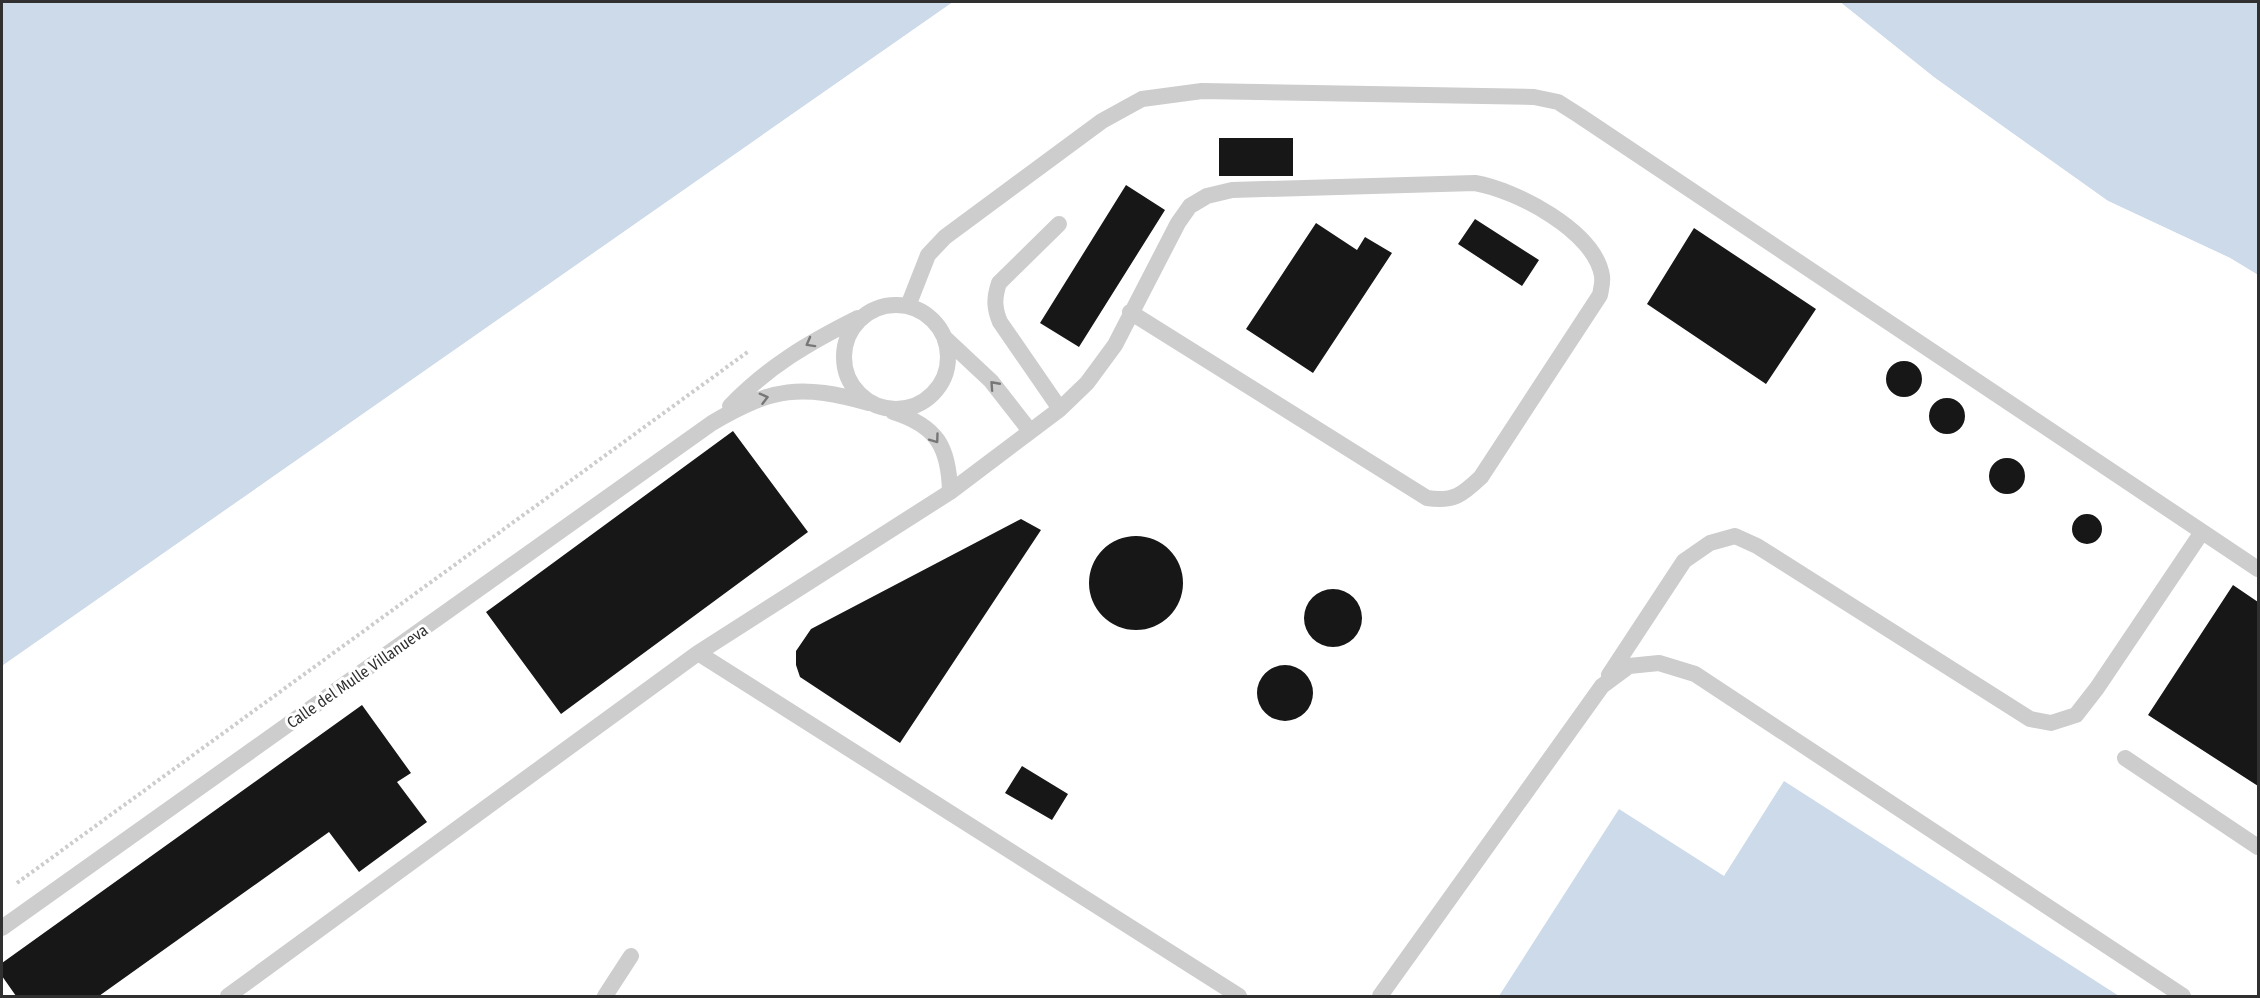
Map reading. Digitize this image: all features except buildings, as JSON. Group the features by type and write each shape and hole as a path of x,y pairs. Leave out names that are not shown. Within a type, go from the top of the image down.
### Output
{"lane":[{"path":"908,306 928,255 945,237 1102,121 1142,99 1202,91 1534,97 1558,102 1580,116 2259,569"},
{"path":"228,996 698,653 950,492 1060,409 1100,368 1115,345 1130,312 1178,223 1190,206 1207,196 1232,190 1476,183 1493,186 1509,192 1571,230 1597,259 1603,278 1600,295 1481,477 1462,495 1444,500 1427,498 1130,312"},
{"path":"1059,224 999,283 994,296 994,310 1060,409"},
{"path":"889,411 908,408 925,401 938,389 947,373 949,354 936,322 924,312 908,306 892,304 876,308 862,317 851,329 845,345 843,362 856,392 869,403 889,411 916,419 937,438 949,464 950,492"},
{"name":"Calle del Mulle Villanueva","path":"712,423 764,373 806,344 862,317"},
{"path":"944,337 991,381 1030,431"},
{"name":"Calle del Mulle Villanueva","path":"2,928 712,423 748,402 788,392 829,392 869,403"},
{"path":"1380,996 1602,686 1684,561 1710,543 1735,536 1757,546 2030,719 2051,723 2076,715 2097,688 2202,531"},
{"path":"698,653 1239,996"},
{"path":"1602,686 1629,666 1659,663 1695,674 2183,996"},
{"path":"2125,758 2259,847"},
{"path":"604,996 631,956"}],"path":[{"path":"11,887 752,349"}],"water":[{"path":"2,2 953,2 2,666"},
{"path":"1840,2 2258,2 2258,275 2230,258 2108,201 1935,78"},
{"path":"1784,781 2119,996 1499,996 1619,809 1724,876"}],"pier":[{"path":"956,2 2,669 2,666"},
{"path":"1837,2 1840,2 1935,78 2108,201 2230,258 2258,275 2258,278 2228,260 2106,204 1933,81"}]}
